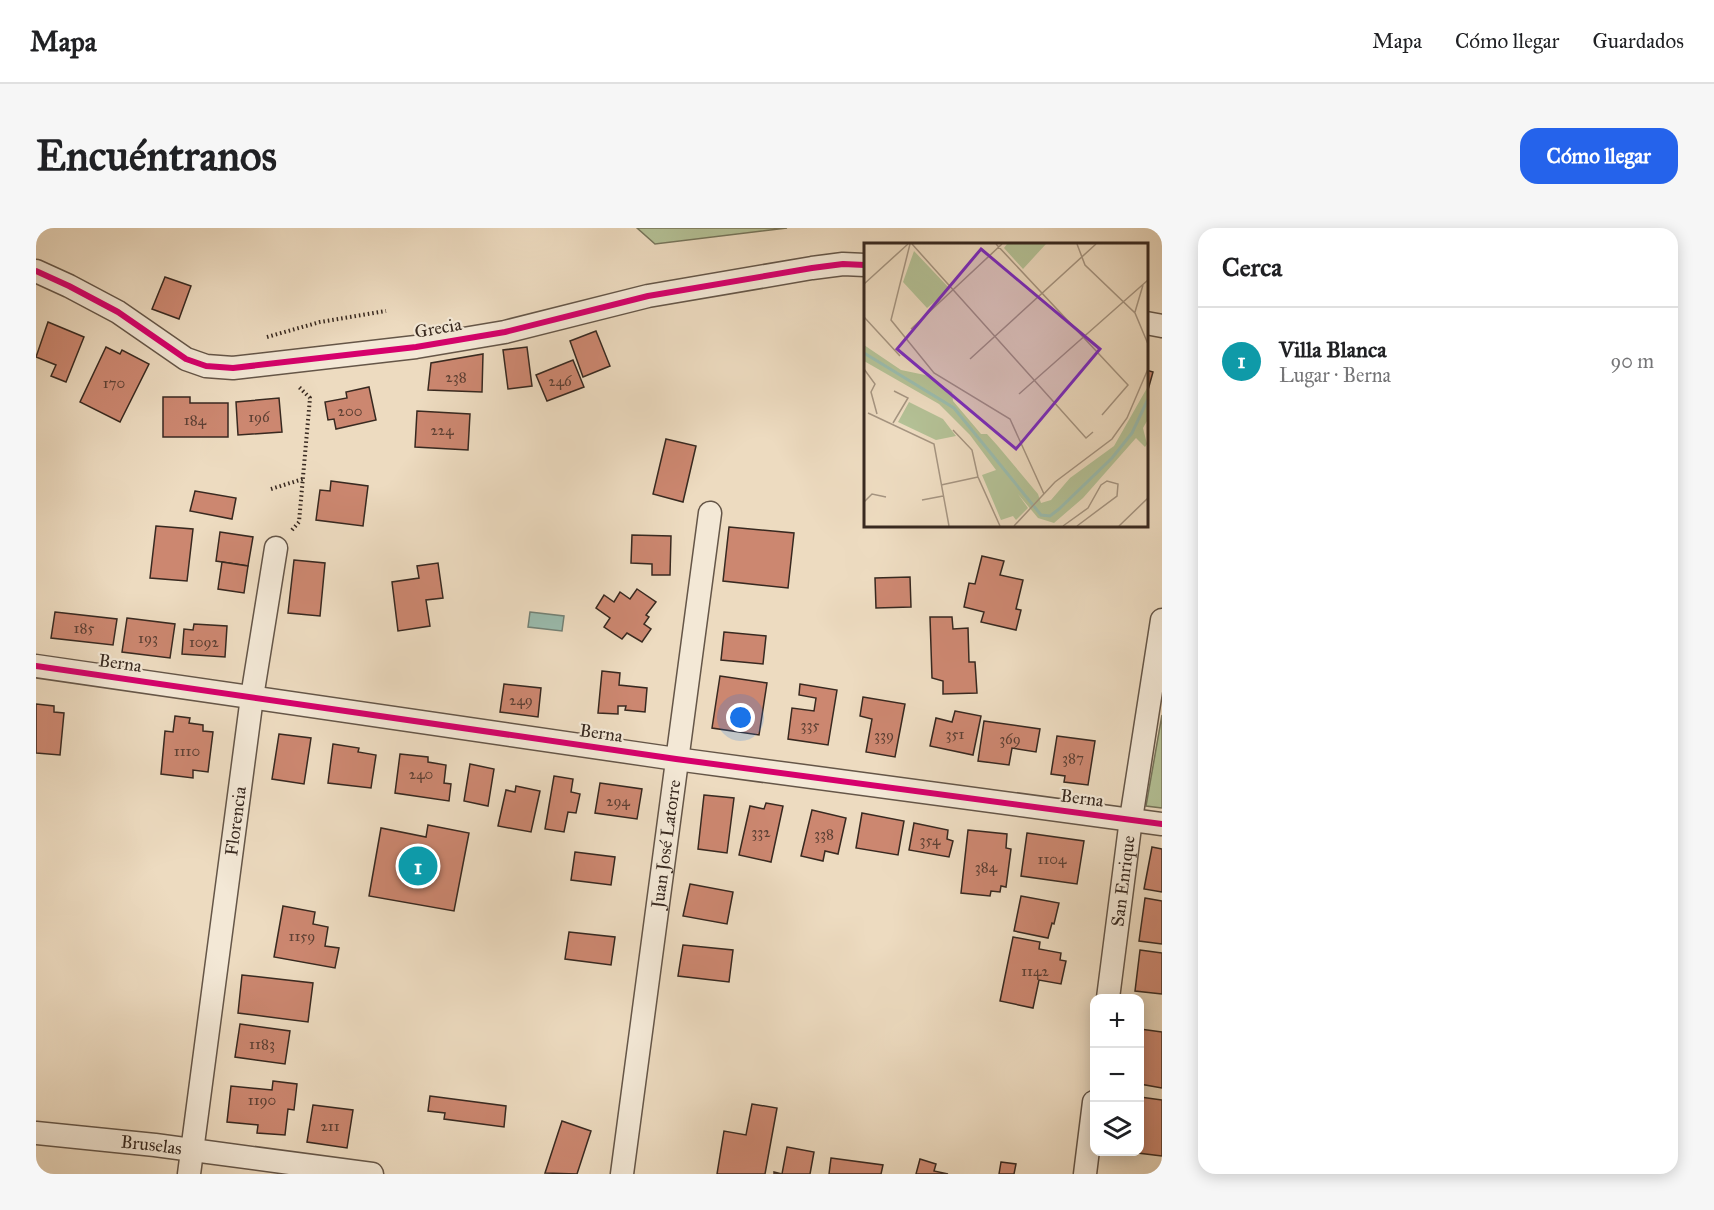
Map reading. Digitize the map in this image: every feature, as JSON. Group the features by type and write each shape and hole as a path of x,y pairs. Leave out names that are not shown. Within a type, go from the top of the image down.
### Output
{"street":[{"name":"Grecia","path":"36,271 118,312 186,359 206,366 233,368 416,347 505,332 648,296 752,277 843,264 864,265"},
{"path":"1147,323 1162,326"},
{"name":"Juan José Latorre","path":"622,1174 710,513"},
{"name":"Florencia","path":"189,1174 252,697 276,548"},
{"name":"San Enrique","path":"1109,994 1131,819 1162,620"},
{"name":"Berna","path":"36,666 676,759 1162,824"},
{"name":"Bruselas","path":"36,1133 193,1149 372,1174"},
{"path":"1085,1174 1090,1138"}],"path":[{"path":"264,338 320,322 386,311"},
{"path":"276,548 299,522 310,398 293,381 290,362"},
{"path":"272,489 303,479"}],"shaded area":[{"path":"637,228 787,228 655,244"},
{"path":"530,612 564,616 562,631 528,627"},
{"path":"1162,715 1162,808 1146,806"}],"building":[{"path":"165,277 191,286 179,319 152,309"},
{"path":"48,322 84,337 66,382 51,376 56,365 36,357"},
{"path":"596,331 610,366 583,377 570,341"},
{"path":"106,347 120,354 122,350 149,364 120,422 80,402"},
{"path":"527,347 532,386 508,389 503,350"},
{"path":"483,354 482,392 428,390 431,363"},
{"path":"573,360 584,387 547,401 536,375"},
{"path":"1147,370 1153,372 1147,393"},
{"path":"369,387 376,420 336,429 334,419 328,420 325,402 347,398 346,392"},
{"path":"163,397 190,397 190,403 228,403 228,437 163,437"},
{"path":"279,398 282,432 238,435 236,402"},
{"path":"417,411 470,414 468,450 415,447"},
{"path":"666,439 696,446 683,502 653,494"},
{"path":"331,481 368,486 363,526 316,520 320,490 330,491"},
{"path":"195,491 236,498 232,519 190,511"},
{"path":"156,526 193,529 187,581 150,578"},
{"path":"729,527 794,533 788,588 723,581"},
{"path":"220,532 253,537 248,566 216,561"},
{"path":"632,535 671,536 670,575 652,575 652,564 631,563"},
{"path":"982,556 1004,561 1000,575 1023,580 1016,609 1021,610 1016,630 981,622 984,612 964,607 969,583 975,584"},
{"path":"294,560 325,563 320,616 288,613"},
{"path":"222,562 248,566 244,593 218,589"},
{"path":"438,563 443,598 426,600 430,626 398,631 392,582 419,578 417,566"},
{"path":"910,577 911,607 876,608 875,578"},
{"path":"637,589 656,602 646,615 649,617 644,624 651,629 642,642 627,633 622,639 604,627 610,618 596,608 604,595 614,602 620,592 630,599"},
{"path":"55,612 117,619 113,645 51,638"},
{"path":"930,617 952,617 953,629 968,628 969,662 975,662 977,693 943,694 943,681 932,678"},
{"path":"127,618 175,624 170,658 122,652"},
{"path":"194,624 227,626 225,657 182,654 184,629 193,630"},
{"path":"724,632 766,636 763,664 721,660"},
{"path":"602,671 620,673 619,685 647,688 645,712 625,710 626,706 618,706 618,714 598,713"},
{"path":"720,676 767,683 759,735 712,728"},
{"path":"504,684 541,688 538,717 500,712"},
{"path":"800,684 837,690 828,745 788,739 792,708 814,711 816,698 799,695"},
{"path":"863,697 905,704 895,757 866,752 872,719 860,716"},
{"path":"36,704 54,706 54,712 64,713 60,755 36,753"},
{"path":"955,711 981,716 973,755 930,746 936,718 952,722"},
{"path":"175,716 190,718 189,723 203,725 203,731 213,732 208,772 193,770 193,778 161,774 165,731 173,732"},
{"path":"984,721 1040,729 1036,752 1012,748 1009,765 978,761"},
{"path":"279,734 311,738 304,784 272,779"},
{"path":"1057,736 1095,741 1088,785 1064,782 1065,776 1051,774"},
{"path":"333,744 359,748 358,752 376,755 371,788 328,783"},
{"path":"400,754 428,757 428,762 446,765 444,783 451,784 449,801 395,793"},
{"path":"470,764 494,769 488,806 464,801"},
{"path":"554,776 573,779 571,792 580,794 576,813 568,812 564,832 545,829"},
{"path":"600,783 642,789 637,819 595,813"},
{"path":"516,786 540,791 531,832 498,826 506,790 515,792"},
{"path":"704,795 734,798 727,853 698,849"},
{"path":"766,803 783,806 771,862 739,855 750,806 764,809"},
{"path":"812,810 846,818 838,854 825,851 823,861 801,856"},
{"path":"862,813 904,821 898,855 856,848"},
{"path":"914,823 948,830 947,839 953,841 949,857 909,850"},
{"path":"428,825 469,833 454,911 369,896 381,828 426,837"},
{"path":"968,830 1007,834 1006,848 1011,849 1006,887 1001,886 1000,892 991,891 990,896 961,893"},
{"path":"1027,833 1084,841 1077,884 1021,876"},
{"path":"1152,847 1162,849 1162,892 1144,889"},
{"path":"575,852 615,857 611,885 571,880"},
{"path":"690,884 733,892 727,924 683,916"},
{"path":"1021,896 1059,903 1048,938 1014,931"},
{"path":"1145,898 1162,901 1162,944 1139,941"},
{"path":"283,906 315,912 313,924 328,927 325,946 339,948 335,968 274,957"},
{"path":"569,932 615,937 611,965 565,959"},
{"path":"1013,937 1040,942 1039,949 1061,953 1060,960 1066,961 1061,984 1039,980 1033,1008 1000,1001"},
{"path":"683,945 733,950 729,982 678,976"},
{"path":"1140,950 1162,953 1162,994 1135,991"},
{"path":"242,975 313,983 308,1022 238,1013"},
{"path":"240,1024 290,1031 285,1064 235,1057"},
{"path":"1144,1030 1162,1032 1162,1088 1144,1085"},
{"path":"273,1081 297,1084 294,1110 288,1109 285,1135 257,1133 258,1125 227,1122 231,1086 272,1090"},
{"path":"430,1096 506,1106 504,1127 444,1119 445,1113 428,1111"},
{"path":"1144,1098 1162,1100 1162,1156 1144,1154"},
{"path":"752,1104 777,1108 765,1174 717,1174 724,1131 746,1135"},
{"path":"313,1105 353,1110 347,1148 307,1142"},
{"path":"562,1121 591,1131 577,1174 545,1173"},
{"path":"787,1147 814,1152 810,1174 782,1174"},
{"path":"831,1158 883,1165 881,1174 829,1174"},
{"path":"920,1159 936,1164 934,1171 948,1174 916,1174"},
{"path":"1001,1162 1016,1164 1014,1174 999,1174"}],"cycle path":[{"path":"36,271 118,312 186,359 206,366 233,368 416,347 505,332 648,296 812,268 843,264 864,265"},
{"path":"36,666 676,759 1162,824"}],"place":[{"name":"Villa Blanca","path":"418,866"}]}
